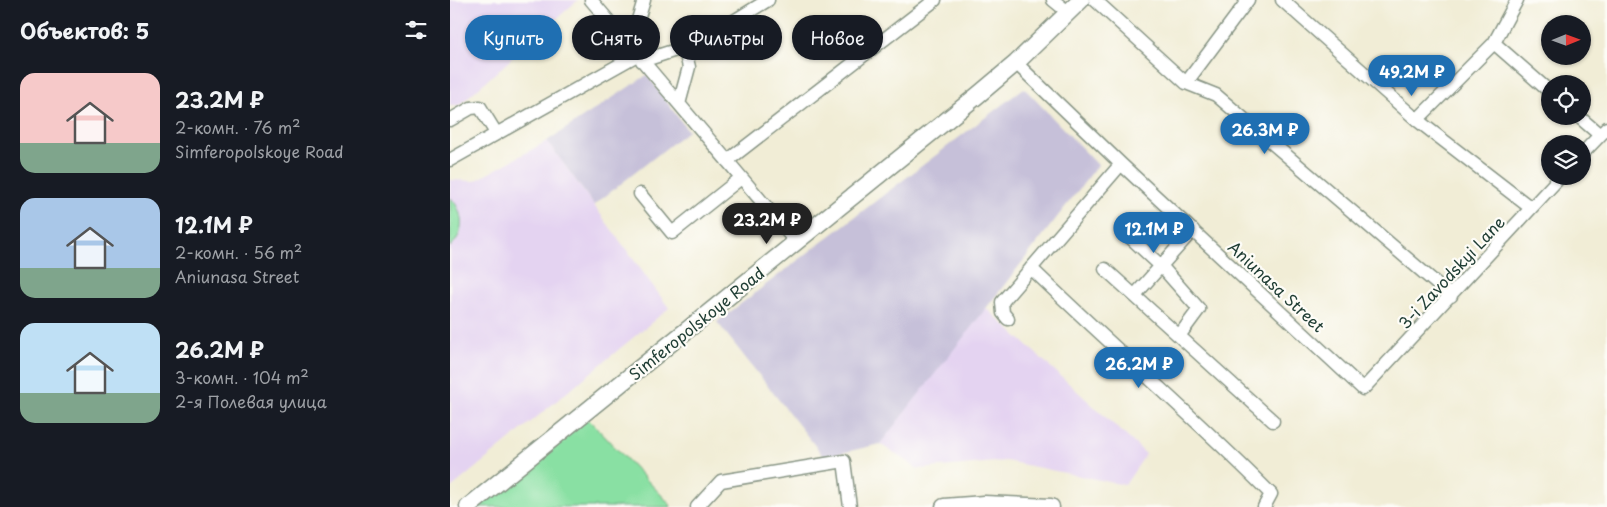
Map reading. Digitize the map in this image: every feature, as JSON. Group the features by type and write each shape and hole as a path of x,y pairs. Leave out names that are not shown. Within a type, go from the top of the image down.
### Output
{"main road":[{"name":"Simferopolskoye Road","path":"468,507 970,102 1070,13 1081,0"},
{"path":"944,507 984,504 1042,506"}],"street":[{"path":"591,0 603,15"},
{"path":"639,15 644,0"},
{"path":"744,15 768,0"},
{"path":"727,161 935,0"},
{"path":"1052,0 1070,13"},
{"path":"1095,0 1186,83 1216,95 1451,296"},
{"path":"1186,83 1248,0"},
{"path":"1282,0 1417,120 1531,208"},
{"path":"1417,120 1494,43 1517,0"},
{"path":"1494,43 1541,84"},
{"path":"450,160 496,133 635,60"},
{"path":"641,60 796,242"},
{"path":"679,104 689,67 687,60"},
{"name":"Aniunasa Street","path":"1016,62 1121,164 1364,389"},
{"path":"450,120 471,108 480,107 496,133"},
{"path":"1591,124 1604,132 1591,145"},
{"path":"1008,319 1003,313 1002,302 1121,164"},
{"path":"640,194 672,233 741,178"},
{"name":"3-i Zavodskyi Lane","path":"1364,389 1553,185"},
{"path":"1135,295 1193,230"},
{"path":"1132,239 1161,266 1199,310 1179,336"},
{"path":"1031,268 1271,494 1264,507"},
{"path":"1105,269 1273,421"},
{"path":"697,507 721,481 844,456 850,507"}],"shaded area":[{"path":"450,0 578,0 561,15 465,15 465,60 510,60 459,105 450,106"},
{"path":"647,75 688,131 594,205 547,141"},
{"path":"1024,88 1098,165 880,444 824,457 717,322"},
{"path":"547,141 669,308 451,488 450,180 475,181"},
{"path":"985,307 1146,454 1125,485 1006,461 918,469 880,444"}],"green space":[{"path":"450,197 458,209 461,229 450,247"},
{"path":"588,419 671,507 476,507"}]}
